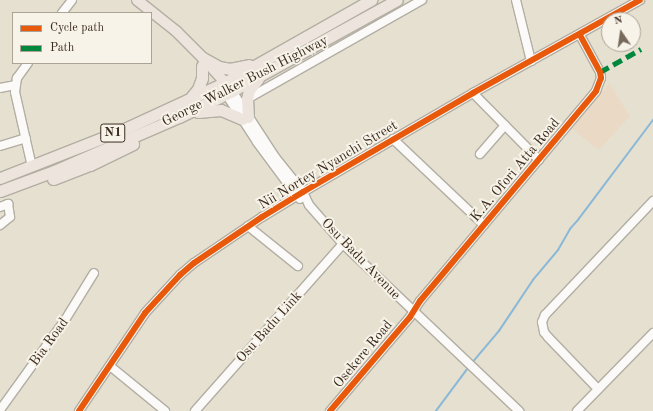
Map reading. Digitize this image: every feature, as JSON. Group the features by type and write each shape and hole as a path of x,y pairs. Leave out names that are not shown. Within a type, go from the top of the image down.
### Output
{"highway":[{"path":"290,46 325,18 358,0"},
{"name":"George Walker Bush Highway","path":"3,190 41,183 90,165 128,147 158,126 179,117 226,88 263,61 372,0"},
{"name":"George Walker Bush Highway","path":"0,178 32,167 120,130 192,96 226,88 260,76 397,0"},
{"path":"192,96 198,88 202,78 203,62 230,69 240,68 263,61"},
{"path":"179,117 208,110 221,110 245,118 247,99 250,90 260,76"}],"main road":[{"path":"137,0 151,12"},
{"path":"152,13 168,24 226,88"}],"street":[{"path":"63,12 72,0"},
{"path":"247,99 422,0"},
{"path":"516,0 531,61"},
{"name":"Nii Nortey Nyanchi Street","path":"79,411 145,313 180,275 194,263 248,226 300,194 473,93 580,35 640,0"},
{"name":"K.A. Ofori Atta Road","path":"413,312 420,301 596,91 601,78 598,67 580,35"},
{"path":"27,64 17,78 15,85 32,167"},
{"path":"0,88 15,85"},
{"name":"Osu Badu Avenue","path":"226,88 245,118 300,194 343,244 519,411"},
{"path":"473,93 539,160"},
{"path":"480,154 505,125"},
{"path":"0,146 26,138"},
{"path":"394,139 484,226"},
{"path":"598,389 548,337 544,332 542,322 545,315 653,200"},
{"path":"0,207 8,204 10,217 0,225"},
{"path":"248,226 298,266"},
{"name":"Osu Badu Link","path":"195,411 343,244"},
{"name":"Bia Road","path":"0,410 65,320 94,273"},
{"name":"Osekere Road","path":"330,411 413,312"},
{"path":"577,411 653,333"},
{"path":"110,366 159,409"}],"shaded area":[{"path":"609,83 630,116 599,150 571,128"}],"waterway":[{"path":"472,363 499,331 533,280 558,250 570,229 653,120"},
{"path":"436,411 468,368"}],"marked path":[{"path":"600,72 636,52"}],"cycle path":[{"path":"79,411 145,313 180,275 194,263 262,217 303,192 473,93 640,0"},
{"path":"330,411 410,317 420,301 596,91 601,78 600,72 580,35"}]}
